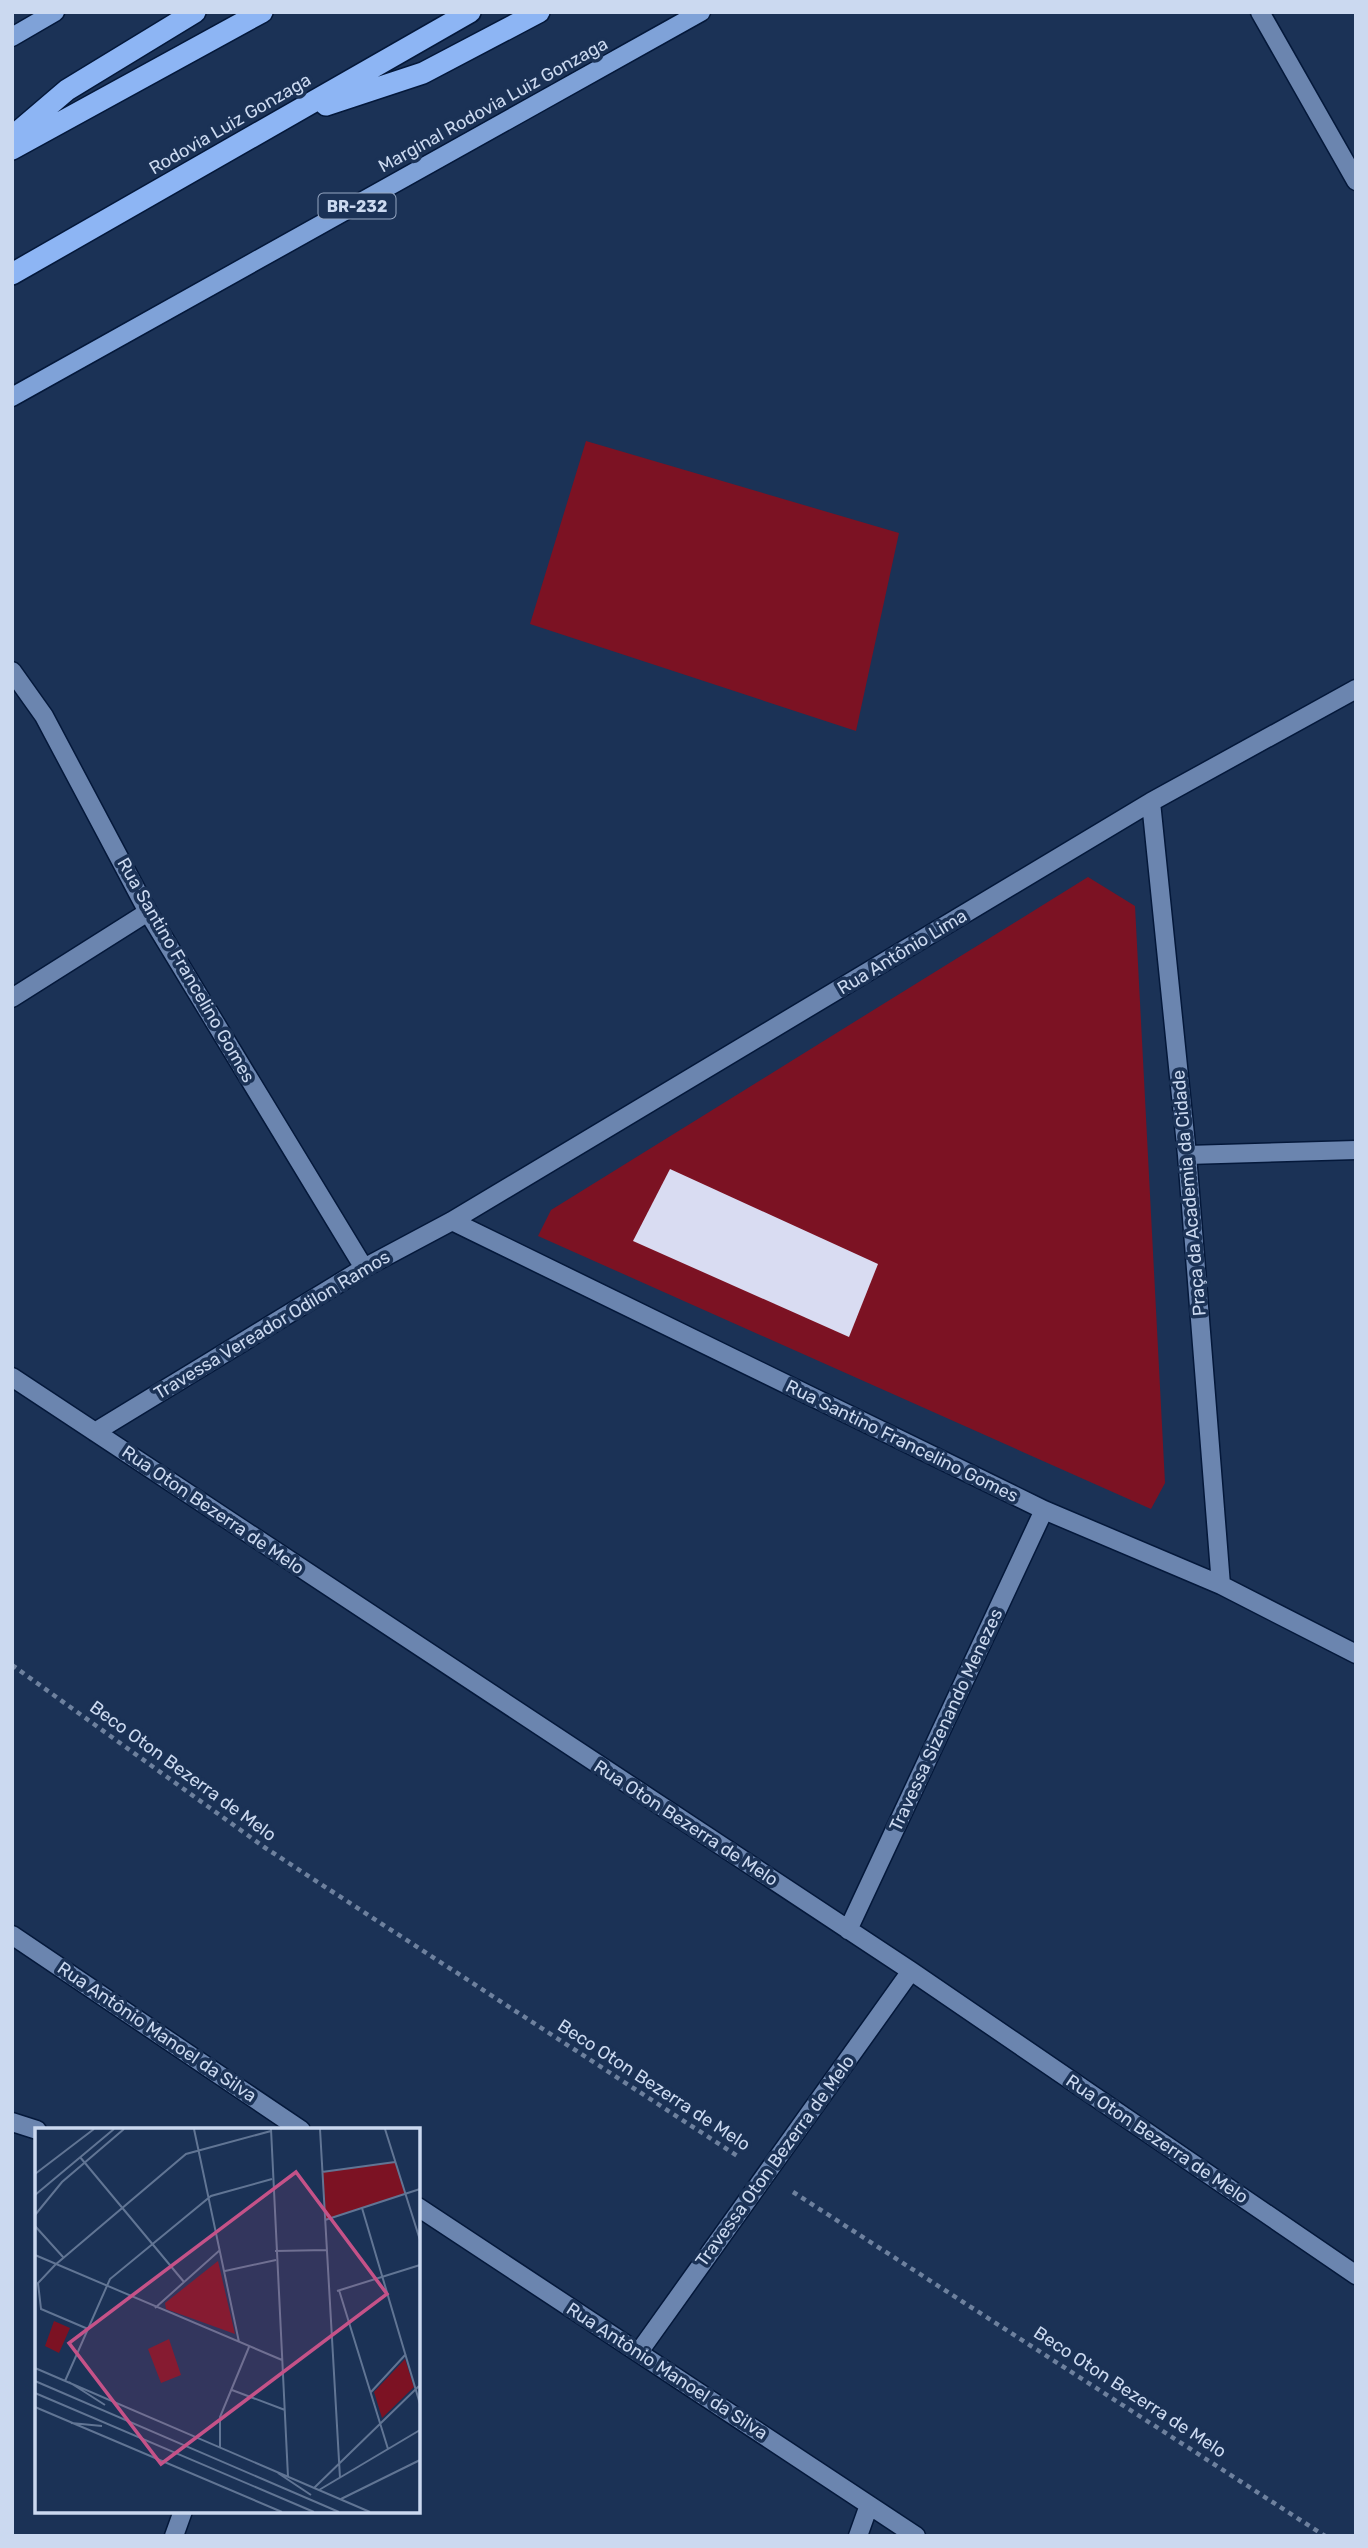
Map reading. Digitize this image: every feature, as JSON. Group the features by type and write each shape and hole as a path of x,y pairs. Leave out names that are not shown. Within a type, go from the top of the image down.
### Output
{"highway":[{"path":"12,137 66,90 194,12"},
{"path":"12,149 262,12"},
{"name":"Rodovia Luiz Gonzaga","path":"12,274 470,12"},
{"path":"294,114 377,90 423,73 539,12"}],"main road":[{"path":"12,37 55,12"},
{"name":"Marginal Rodovia Luiz Gonzaga","path":"12,397 701,12"}],"street":[{"path":"1259,12 1356,181"},
{"name":"Rua Santino Francelino Gomes","path":"12,670 44,716 148,912 364,1268"},
{"name":"Rua Antônio Lima","path":"452,1221 1151,802 1356,689"},
{"name":"Praça da Academia da Cidade","path":"1151,802 1187,1155 1221,1585"},
{"path":"12,998 148,912"},
{"path":"1187,1155 1356,1150"},
{"name":"Rua Santino Francelino Gomes","path":"452,1221 1044,1510 1221,1585 1356,1654"},
{"name":"Travessa Vereador Odilon Ramos","path":"94,1432 364,1268 452,1221"},
{"name":"Rua Oton Bezerra de Melo","path":"12,1377 911,1971 1356,2275"},
{"name":"Travessa Sizenando Menezes","path":"848,1930 1044,1510"},
{"name":"Rua Antônio Manoel da Silva","path":"12,1935 299,2128"},
{"name":"Travessa Oton Bezerra de Melo","path":"639,2352 911,1971"},
{"path":"12,2122 35,2129"},
{"name":"Rua Antônio Manoel da Silva","path":"420,2208 916,2536"},
{"path":"858,2536 869,2505"},
{"path":"174,2536 182,2513"}],"path":[{"name":"Beco Oton Bezerra de Melo","path":"12,1665 264,1847 1325,2536"}],"shaded area":[{"path":"586,441 899,533 856,731 530,624"},
{"path":"1088,877 1135,906 1165,1483 1151,1509 538,1236 551,1210"}],"building":[{"path":"670,1169 878,1264 849,1337 633,1241"}]}
